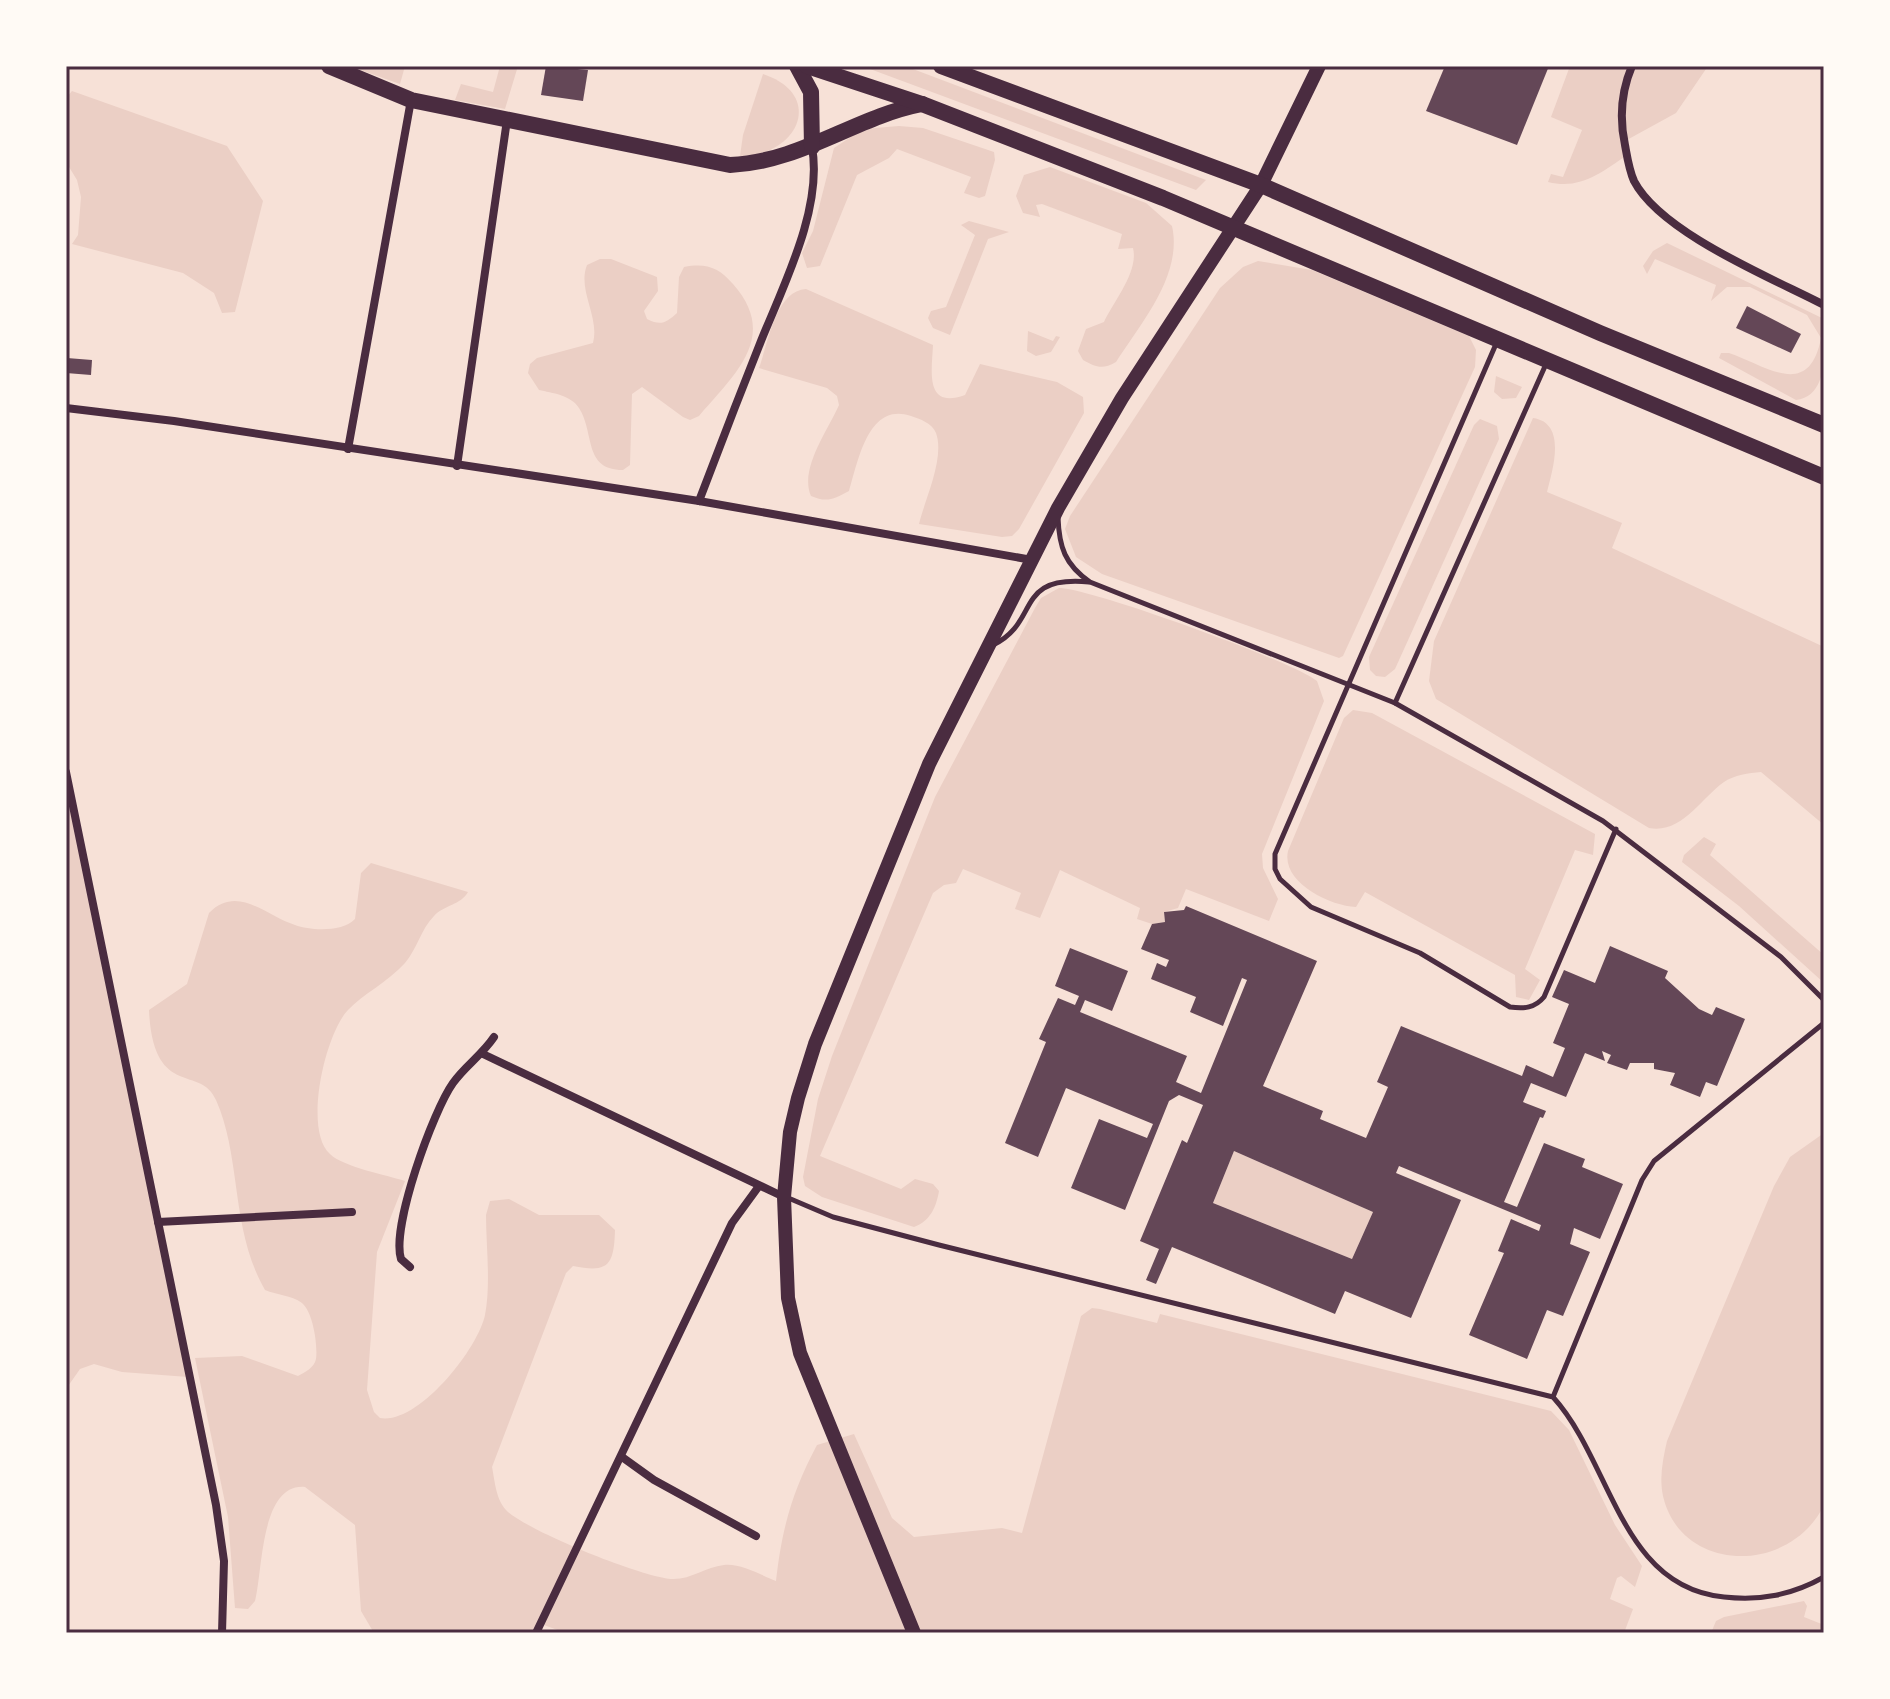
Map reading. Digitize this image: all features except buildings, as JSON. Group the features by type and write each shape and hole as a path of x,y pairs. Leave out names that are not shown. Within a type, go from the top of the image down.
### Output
{"main road":[{"path":"329,66 411,100 715,164 766,161 812,147 881,114 922,104"},
{"path":"797,66 811,92 812,147"},
{"path":"807,66 922,104 1233,229 1824,477"},
{"path":"941,66 1261,185 1600,333 1824,425"},
{"path":"914,1633 800,1353 788,1298 784,1197 790,1132 815,1044 929,764 1058,508 1122,398 1261,185 1319,66"}],"street":[{"path":"1632,66 1623,92 1622,124 1633,178 1642,193 1659,212 1715,248 1824,305"},
{"path":"348,449 411,100"},
{"path":"457,466 507,120"},
{"path":"699,501 788,273 812,200 816,168 812,147"},
{"path":"66,408 699,501 1032,560"},
{"path":"66,772 221,1534 225,1594 222,1633"},
{"path":"410,1267 401,1259 398,1240 417,1164 453,1082 483,1054 494,1037"},
{"path":"483,1054 784,1197"},
{"path":"536,1633 732,1223 759,1186"},
{"path":"158,1222 352,1212"},
{"path":"622,1457 654,1480 756,1536"}],"lane":[{"path":"1497,339 1347,681 1275,854 1275,869 1280,879 1311,907 1420,953 1510,1007 1531,1007 1544,997 1616,829"},
{"path":"1395,703 1518,420 1548,360"},
{"path":"1058,508 1058,541 1064,557 1075,572 1090,582 1347,681 1395,703 1616,829 1781,957 1824,1000"},
{"path":"988,647 1008,636 1041,588 1058,582 1090,582"},
{"path":"1553,1397 1642,1180 1654,1161 1824,1023"},
{"path":"784,1197 833,1217 953,1249 1553,1397 1573,1419 1641,1552 1660,1572 1706,1596 1752,1600 1799,1591 1824,1577"}],"shaded area":[{"path":"349,66 405,66 400,84"},
{"path":"500,66 518,66 505,109 455,100 461,84 493,92"},
{"path":"862,66 905,66 1206,180 1196,190"},
{"path":"1570,66 1708,66 1676,113 1625,141 1627,155 1590,178 1560,184 1548,182 1551,174 1563,177 1582,130 1551,117"},
{"path":"763,74 782,84 794,96 799,109 797,123 789,136 777,146 740,156 743,135"},
{"path":"72,91 227,146 263,201 235,312 222,313 214,293 183,273 72,244 78,235 81,197 77,180 66,162 66,98"},
{"path":"923,128 994,152 995,160 985,196 979,198 964,193 971,177 897,149 889,158 857,175 820,266 807,268 802,253 813,231 834,148 863,129"},
{"path":"1050,167 1146,203 1172,226 1174,244 1171,262 1158,298 1116,362 1107,366 1099,367 1083,360 1078,351 1086,329 1104,322 1124,286 1132,267 1133,248 1118,249 1122,234 1042,204 1036,205 1040,217 1023,213 1016,196 1024,175"},
{"path":"969,221 1009,232 988,239 950,335 933,328 928,318 931,311 946,307 975,235 961,225"},
{"path":"1667,243 1824,319 1823,367 1815,389 1796,400 1719,358 1721,353 1729,353 1784,374 1796,374 1807,369 1821,338 1807,315 1750,287 1727,287 1711,301 1716,285 1655,259 1647,274 1643,266 1653,251"},
{"path":"600,259 611,259 657,277 658,291 644,311 647,319 663,322 677,313 679,277 684,267 699,266 717,270 733,284 746,303 752,321 752,337 747,353 726,385 699,416 690,420 683,417 642,387 632,394 630,465 623,470 610,468 596,457 584,418 576,404 561,395 539,390 528,373 530,364 537,358 593,343 594,323 586,294 585,274 587,265"},
{"path":"1258,261 1312,270 1469,336 1476,350 1475,367 1343,656 1339,658 1102,574 1076,557 1065,529 1070,516 1220,288 1243,267"},
{"path":"806,289 933,345 933,385 943,397 965,395 980,364 1057,382 1083,397 1084,413 1019,529 1012,536 919,524 936,466 938,443 932,427 911,416 896,414 884,417 875,425 861,451 849,491 830,499 811,496 808,485 812,462 839,405 837,396 827,388 759,368 780,309 795,292"},
{"path":"1028,331 1053,341 1056,336 1060,337 1051,352 1036,356 1027,351"},
{"path":"1496,376 1522,387 1516,398 1502,399 1494,392"},
{"path":"1533,418 1544,422 1554,438 1554,461 1547,492 1622,523 1612,548 1824,647 1824,825 1761,772 1728,780 1690,814 1671,826 1649,828 1436,699 1429,681 1434,641"},
{"path":"1480,419 1497,426 1499,439 1395,669 1385,677 1376,676 1370,670 1369,657 1474,425"},
{"path":"1059,588 1148,612 1270,658 1317,681 1324,701 1262,854 1263,868 1278,899 1269,921 1186,889 1178,908 1164,912 1165,922 1152,924 1137,919 1140,908 1060,870 1040,918 1015,909 1021,893 963,869 956,883 944,885 933,893 820,1156 901,1189 915,1179 933,1184 939,1191 934,1208 924,1221 914,1227 822,1197 805,1186 803,1177 818,1099 832,1056 935,797 1035,608 1041,598"},
{"path":"1353,710 1372,713 1595,834 1593,855 1575,850 1525,969 1540,980 1529,1000 1516,997 1515,975 1365,892 1356,907 1345,906 1309,890 1292,873 1288,851 1344,718"},
{"path":"66,772 188,1377 122,1372 94,1364 80,1369 66,1389"},
{"path":"1704,837 1716,844 1710,855 1824,955 1824,983 1739,906 1682,862 1684,855"},
{"path":"371,863 468,892 461,900 434,916 405,963 348,1010 332,1039 320,1082 318,1125 322,1142 330,1154 355,1167 405,1181 377,1252 367,1390 374,1412 380,1418 395,1417 411,1410 444,1382 471,1346 480,1329 487,1303 486,1215 490,1201 509,1199 539,1215 599,1215 615,1230 613,1252 607,1264 594,1268 573,1266 566,1273 492,1467 501,1502 508,1512 521,1521 587,1552 656,1576 678,1579 717,1566 730,1565 776,1581 789,1511 817,1445 854,1434 892,1518 914,1537 1002,1528 1022,1533 1081,1316 1092,1308 1157,1323 1160,1314 1551,1411 1569,1430 1615,1525 1642,1566 1635,1587 1621,1576 1617,1578 1610,1599 1633,1609 1624,1633 566,1633 541,1624 536,1633 374,1633 361,1611 355,1525 305,1487 290,1490 279,1499 266,1531 255,1601 248,1609 235,1608 228,1517 195,1358 242,1356 298,1376 315,1362 315,1338 312,1321 302,1303 265,1290 246,1243 230,1146 216,1100 209,1089 168,1069 159,1057 152,1038 149,1010 187,984 209,913 220,905 231,901 241,902 309,928 343,926 355,919 361,873"},
{"path":"1824,1133 1824,1505 1808,1528 1787,1544 1763,1553 1738,1556 1713,1552 1691,1540 1674,1522 1663,1496 1661,1475 1667,1441 1774,1186 1790,1157"},
{"path":"1234,1151 1373,1212 1352,1259 1213,1203"},
{"path":"1804,1601 1807,1606 1804,1617 1824,1625 1824,1633 1711,1633 1716,1621 1724,1617"}]}
